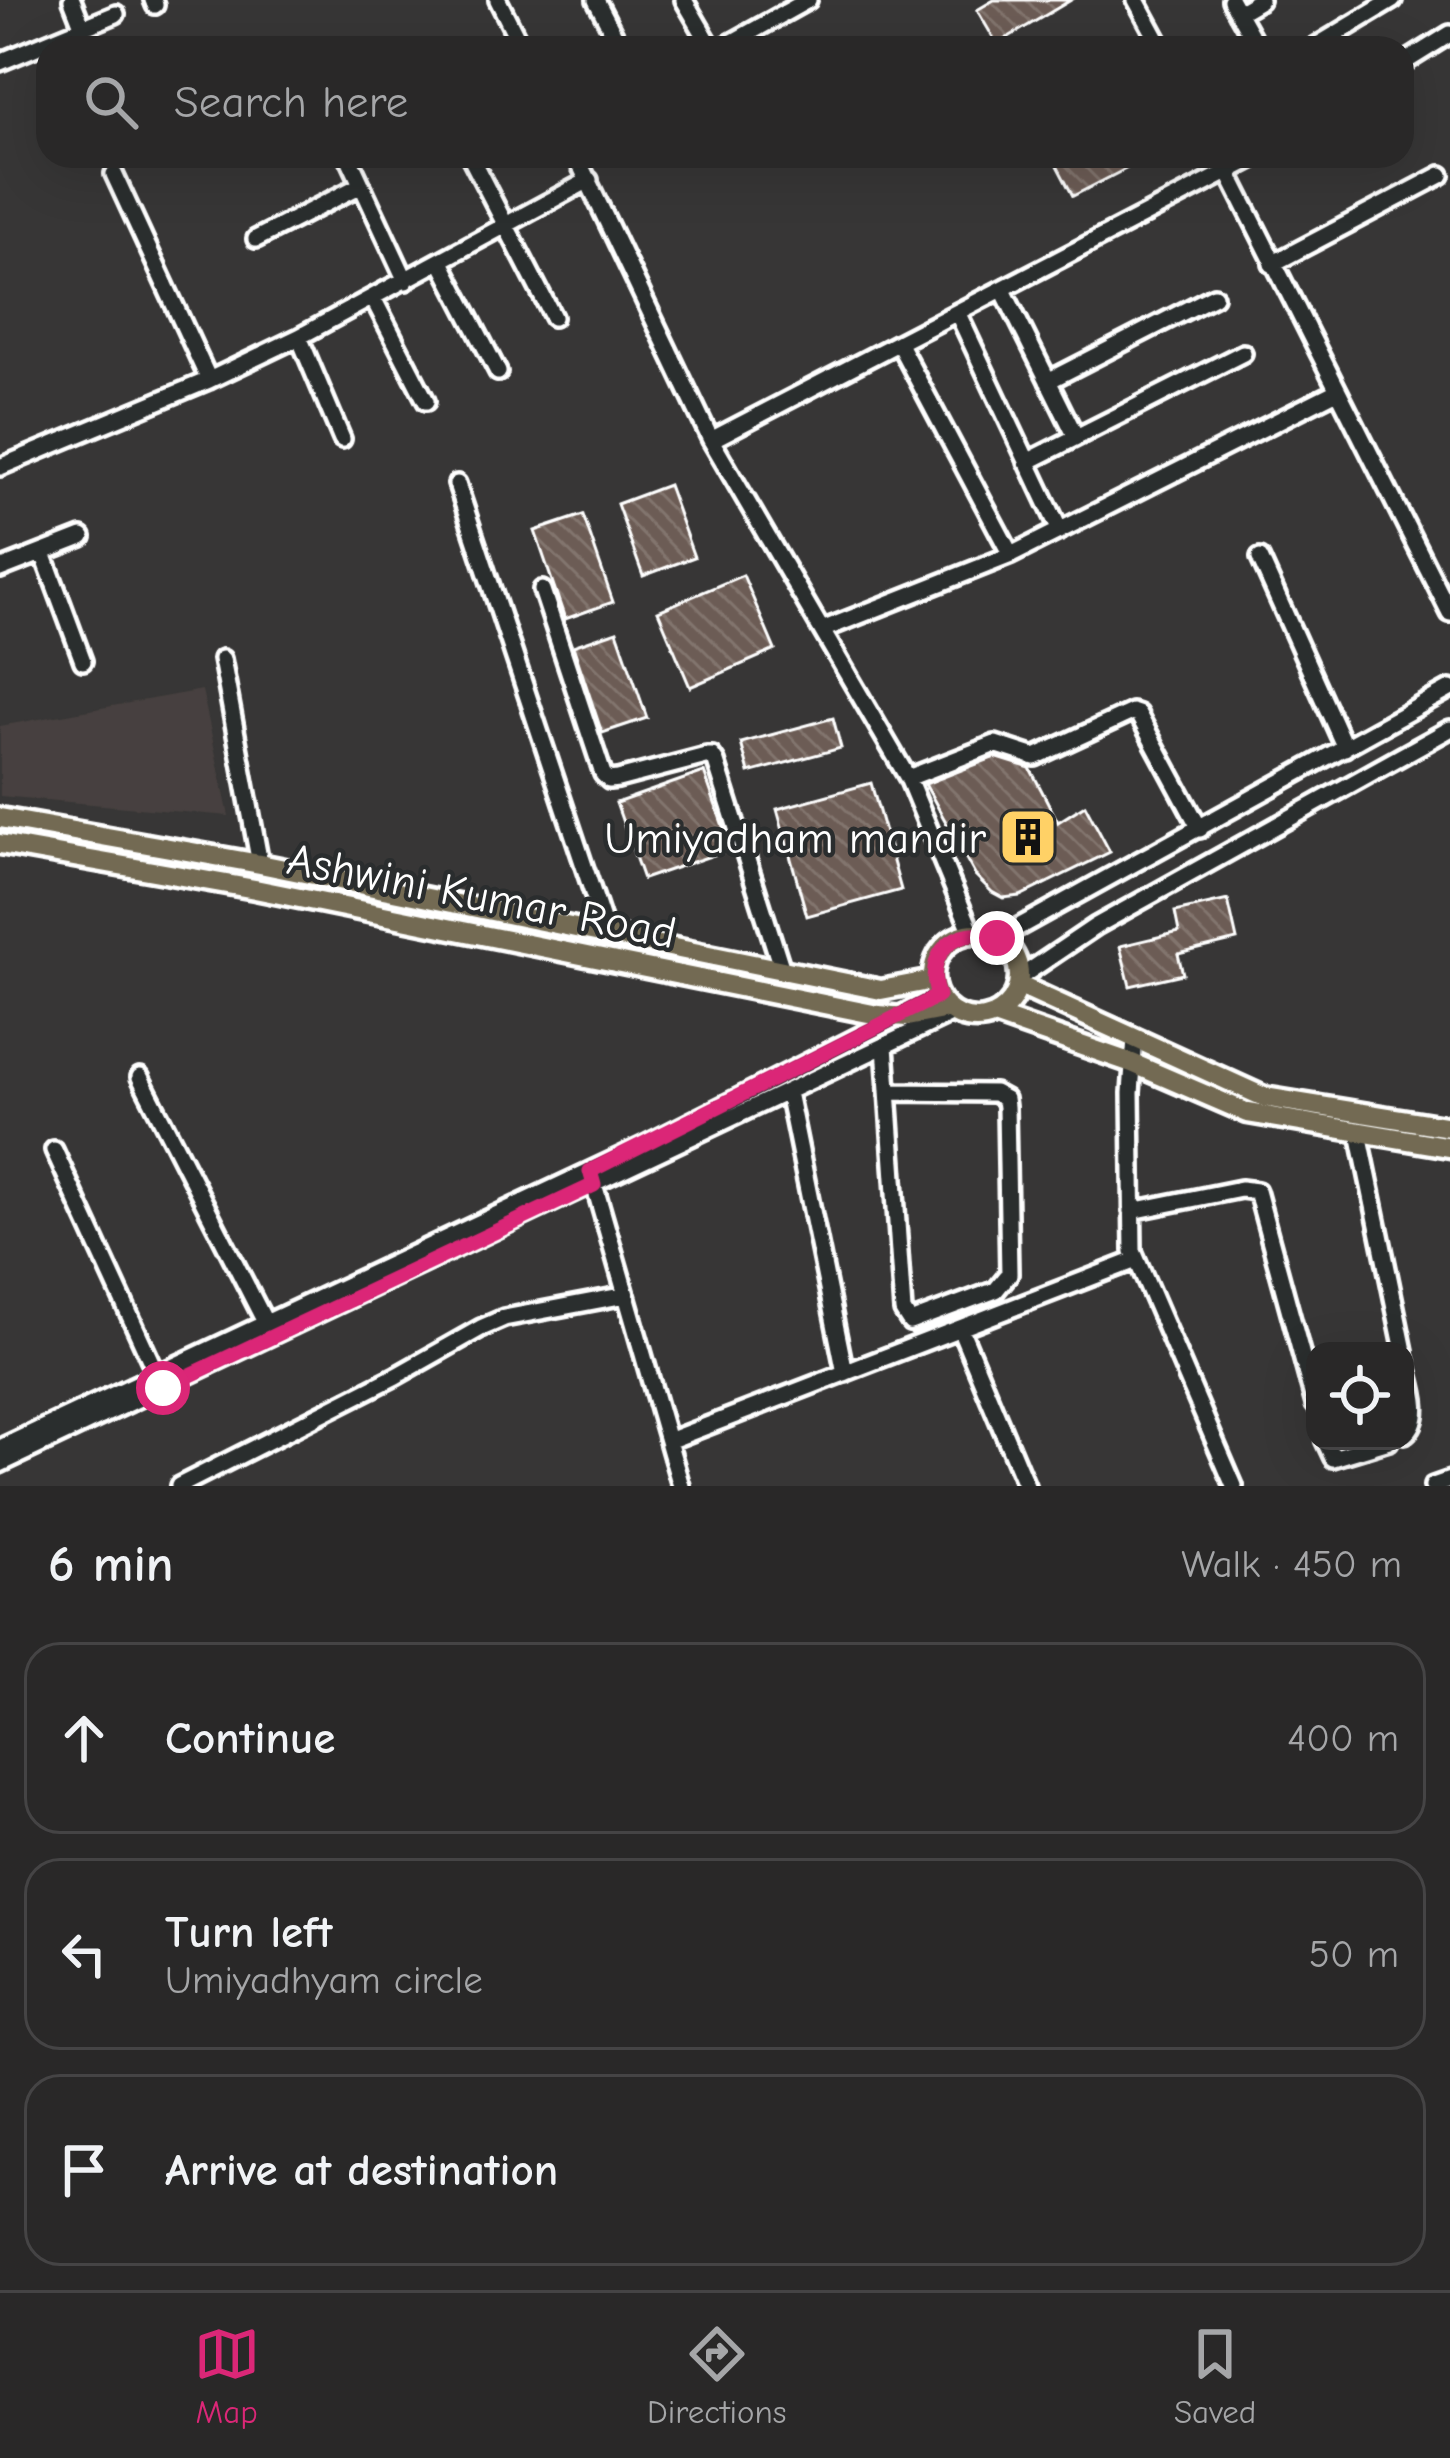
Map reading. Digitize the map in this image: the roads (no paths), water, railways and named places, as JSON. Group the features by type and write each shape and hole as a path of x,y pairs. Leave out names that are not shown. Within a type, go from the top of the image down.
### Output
{"main road":[{"name":"Ashwini Kumar Road","path":"0,818 260,864 943,999"},
{"name":"Ashwini Kumar Road","path":"0,844 255,889 901,1016 943,999"},
{"path":"994,1015 1012,1000 1018,981 1013,955 997,938 972,933 959,936 939,954 943,999 970,1018 994,1015 1132,1063 1248,1113 1450,1147"},
{"path":"1018,981 1264,1096 1450,1127"}],"street":[{"path":"72,0 83,28"},
{"path":"498,0 516,36"},
{"path":"596,0 615,36"},
{"path":"684,0 705,36"},
{"path":"738,36 779,6 808,0"},
{"path":"1136,0 1156,36"},
{"path":"1251,36 1235,6 1260,0"},
{"path":"1333,36 1393,0"},
{"path":"63,36 116,14"},
{"path":"1414,56 1450,34"},
{"path":"0,62 36,47"},
{"path":"353,168 406,281"},
{"path":"476,168 553,317"},
{"path":"583,168 711,440 908,778 972,933"},
{"path":"1226,168 1450,613"},
{"path":"711,440 1239,168"},
{"path":"114,174 208,380"},
{"path":"1272,264 1441,175"},
{"path":"0,467 299,337 589,181"},
{"path":"256,238 361,185"},
{"path":"441,262 498,372"},
{"path":"1003,290 1076,437"},
{"path":"1048,380 1214,296"},
{"path":"374,298 426,401"},
{"path":"958,314 1060,531"},
{"path":"299,337 342,439"},
{"path":"899,344 1011,555"},
{"path":"1028,462 1243,353"},
{"path":"822,630 1011,555 1337,391"},
{"path":"457,484 608,935"},
{"path":"0,569 82,537"},
{"path":"43,553 83,662"},
{"path":"1260,558 1345,748"},
{"path":"542,590 603,774 609,780 706,756 716,762 782,970"},
{"path":"222,658 260,864"},
{"path":"997,938 1450,689"},
{"path":"908,778 995,744 1035,758 1138,713 1200,830"},
{"path":"1018,981 1096,926 1450,729"},
{"path":"0,1448 266,1324 788,1093 885,1046 943,999"},
{"path":"0,1464 592,1178 901,1016"},
{"path":"1135,1038 1132,1211 1136,1261 1234,1486"},
{"path":"885,1046 888,1093 903,1312 910,1322 1005,1283 1009,1274 1006,1107 1005,1099 994,1093 888,1093"},
{"path":"140,1078 266,1324"},
{"path":"788,1093 845,1373"},
{"path":"1359,1133 1402,1342"},
{"path":"54,1150 157,1375"},
{"path":"592,1178 680,1486"},
{"path":"1132,1211 1241,1189 1257,1191 1306,1371"},
{"path":"668,1442 1136,1261"},
{"path":"179,1486 504,1318 626,1295"},
{"path":"961,1328 1026,1486"},
{"path":"1329,1450 1333,1458 1359,1450"},
{"path":"1433,1486 1450,1480"}],"place":[{"name":"Umiyadham mandir","path":"1028,837"}]}
